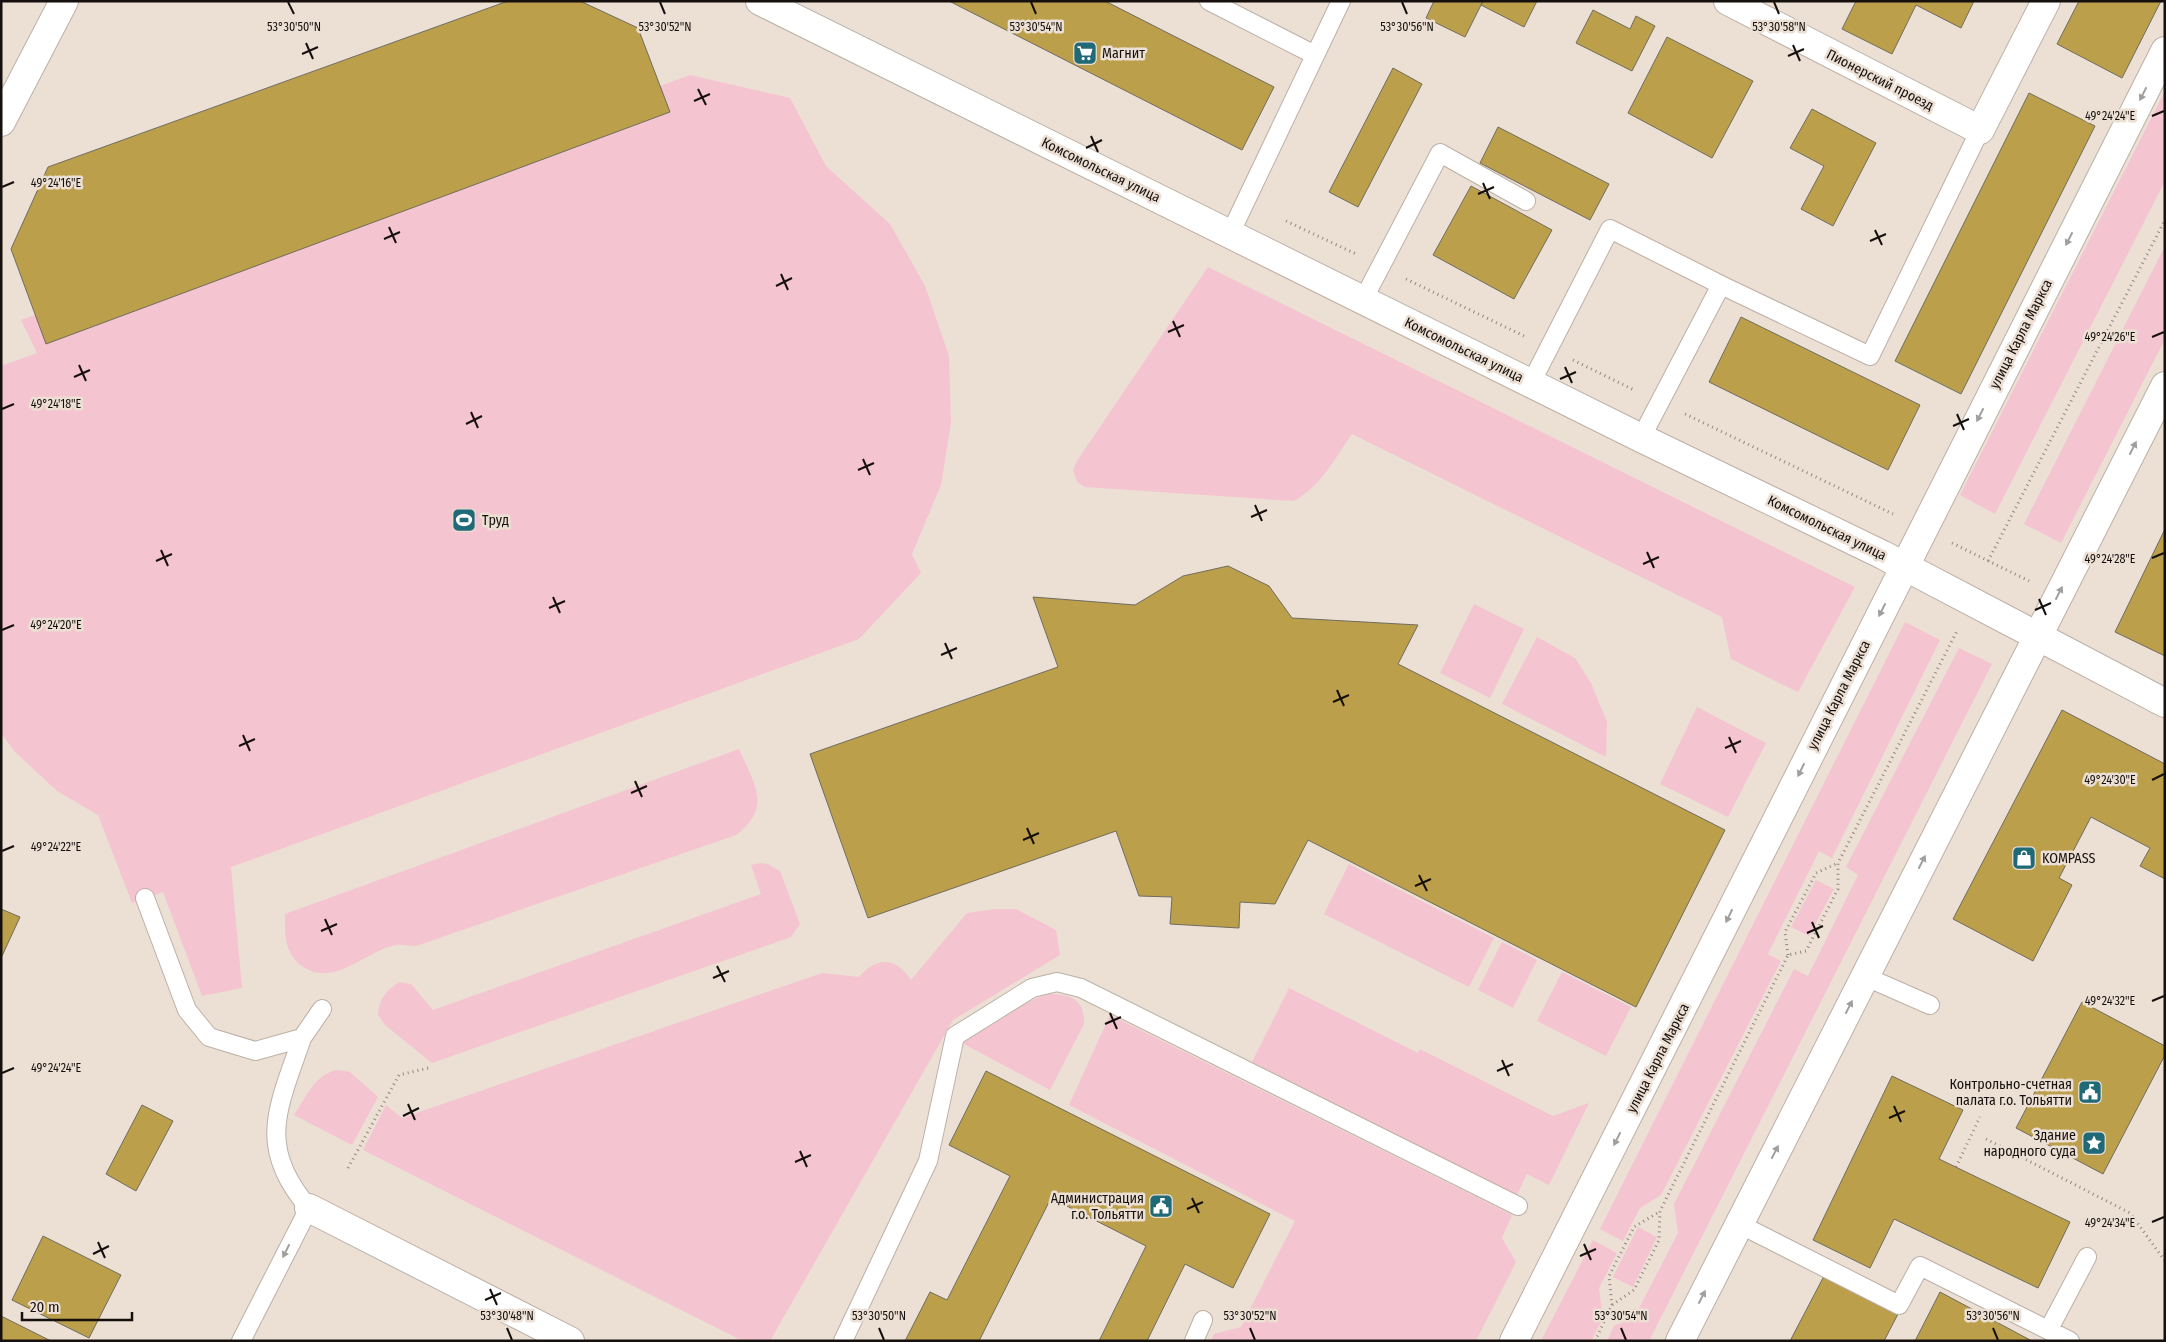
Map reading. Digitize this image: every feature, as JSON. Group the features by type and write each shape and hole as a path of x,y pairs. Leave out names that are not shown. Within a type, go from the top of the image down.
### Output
{"main road":[{"path":"5,107 64,1"},
{"name":"Комсомольская улица","path":"760,1 790,8 1230,234 1904,566 2165,703"},
{"name":"Пионерский проезд","path":"1728,1 1980,130"},
{"path":"1980,130 2046,1"},
{"name":"улица Карла Маркса","path":"1514,1341 2165,51"},
{"path":"1680,1341 2165,386"},
{"path":"308,1208 570,1341"}],"lane":[{"path":"1209,1 1315,55"},
{"path":"1230,234 1340,1"},
{"path":"1531,383 1610,229 1721,285 1870,356 1980,130"},
{"path":"1363,300 1440,153 1526,201"},
{"path":"1641,438 1721,285"},
{"path":"144,898 187,1010 209,1037 255,1051 302,1038"},
{"path":"1864,976 1930,1005"},
{"path":"843,1341 928,1160 955,1036 1032,988 1058,982 1081,988 1518,1206"},
{"path":"240,1341 308,1208 294,1191 278,1158 276,1130 278,1109 302,1038 322,1009"},
{"path":"1739,1224 1899,1305 1920,1266 2070,1341"},
{"path":"2049,1329 2087,1257"},
{"path":"1194,1341 1203,1320"}],"path":[{"path":"1988,561 2165,220"},
{"path":"1286,221 1894,514"},
{"path":"1945,540 2030,582"},
{"path":"1788,955 1806,951 1838,889 1838,862 1958,630"},
{"path":"1612,1305 1634,1290 1660,1240 1660,1211 1788,955 1785,932 1816,873 1838,862"},
{"path":"348,1168 399,1075 432,1067"},
{"path":"1956,1166 1980,1117"},
{"path":"1986,1139 2130,1213 2165,1261"},
{"path":"1595,1341 1612,1305 1610,1276 1634,1227 1660,1211"}],"shaded area":[{"name":"Труд","path":"690,75 790,98 826,166 890,224 925,286 949,356 951,423 941,485 912,554 921,573 859,639 231,867 242,988 202,996 163,892 132,903 98,815 57,791 14,751 1,733 1,366 37,353 21,320"},
{"path":"2165,91 2165,181 1995,514 1960,495"},
{"path":"2165,246 2165,339 2061,543 2024,524"},
{"path":"1208,267 1855,587 1798,692 1731,659 1722,617 1352,434 1320,479 1304,495 1294,501 1085,487 1077,482 1073,470 1077,461"},
{"path":"1474,604 1524,629 1490,698 1440,673"},
{"path":"1905,622 1940,640 1832,858 1819,851 1768,954 1781,961 1661,1195 1640,1208 1623,1241 1600,1229"},
{"path":"1537,637 1575,658 1591,683 1607,722 1606,757 1502,704"},
{"path":"1959,648 1992,664 1649,1341 1607,1341 1614,1326 1634,1318 1678,1233 1674,1204 1794,969 1808,976 1858,875 1846,867"},
{"path":"1697,707 1766,743 1728,817 1660,784"},
{"path":"739,749 754,784 757,805 754,815 747,825 736,835 416,946 398,945 385,948 338,971 314,972 296,961 289,949 286,936 285,914"},
{"path":"768,864 780,871 800,924 791,937 432,1063 385,1025 378,1015 384,996 399,982 411,984 433,1010 761,894 751,865"},
{"path":"1349,864 1494,938 1469,987 1324,914"},
{"path":"1816,880 1834,889 1809,936 1791,927"},
{"path":"995,909 1016,909 1056,930 1060,955 953,1020 770,1341 743,1341 363,1150 386,1105 402,1118 822,973 859,977 873,965 886,962 893,963 899,967 911,980 967,913"},
{"path":"1502,942 1537,960 1513,1008 1478,990"},
{"path":"1562,972 1631,1007 1606,1056 1537,1021"},
{"path":"1289,988 1418,1053 1420,1049 1553,1116 1589,1103 1549,1185 1527,1174 1517,1195 1252,1062"},
{"path":"1048,994 1063,995 1075,1000 1082,1009 1084,1016 1084,1024 1050,1090 962,1043 1032,1000"},
{"path":"1110,1015 1512,1215 1502,1238 1516,1262 1476,1341 1211,1341 1214,1334 1241,1327 1295,1221 1069,1105"},
{"path":"338,1070 350,1072 378,1097 352,1145 294,1115 312,1087 330,1072"},
{"path":"1638,1227 1657,1237 1633,1287 1613,1277"},
{"path":"1593,1240 1617,1253 1599,1288 1603,1318 1591,1341 1541,1341"}],"building":[{"path":"508,1 580,1 638,28 670,112 46,344 11,249 48,167"},
{"path":"949,1 1105,1 1274,87 1242,150"},
{"path":"1434,1 1483,1 1465,37 1426,18"},
{"path":"1483,1 1537,1 1524,27 1481,5"},
{"path":"1856,1 1974,1 1961,28 1916,5 1892,54 1842,29"},
{"path":"2079,1 2161,1 2122,78 2057,44"},
{"path":"1593,10 1630,29 1636,16 1655,26 1632,71 1576,43"},
{"path":"1667,37 1753,81 1712,158 1628,113"},
{"path":"1393,68 1422,84 1358,207 1329,192"},
{"path":"2029,93 2095,126 1961,394 1895,361"},
{"path":"1812,109 1876,143 1833,226 1801,209 1824,166 1790,148"},
{"path":"1498,127 1609,184 1590,220 1480,163"},
{"path":"1471,186 1552,230 1514,299 1433,255"},
{"path":"1741,317 1920,405 1888,470 1709,382"},
{"path":"2165,529 2165,656 2115,632"},
{"path":"1228,566 1269,586 1292,618 1418,625 1398,664 1725,830 1636,1007 1308,840 1275,904 1240,902 1239,928 1170,924 1172,897 1139,896 1116,831 868,918 810,754 1058,667 1033,597 1135,605 1183,576"},
{"path":"2062,710 2165,764 2165,879 2140,866 2150,848 2091,817 2059,878 2072,885 2033,961 1953,919"},
{"path":"1,909 20,917 2,956 1,955"},
{"name":"Контрольно-счетная палата г.о. Тольятти","path":"2082,1002 2165,1046 2165,1055 2103,1174 2016,1128"},
{"name":"Администрация г.о. Тольятти","path":"986,1071 1270,1214 1233,1288 1185,1264 1147,1341 1099,1341 1146,1246 1051,1198 979,1341 905,1341 930,1292 947,1300 1010,1176 949,1145"},
{"path":"1892,1076 1963,1110 1939,1159 2070,1222 2038,1288 1894,1219 1870,1268 1813,1240"},
{"path":"142,1105 173,1121 136,1191 106,1174"},
{"path":"43,1236 121,1275 89,1338 12,1300"},
{"path":"1824,1276 1898,1314 1884,1341 1790,1341"},
{"path":"1940,1292 2032,1341 1915,1341"},
{"path":"1,1316 51,1341 1,1341"}],"place":[{"name":"Магнит","path":"1085,53"},
{"name":"Труд","path":"464,520"},
{"name":"KOMPASS","path":"2024,858"},
{"name":"Контрольно-счетная палата г.о. Тольятти","path":"2090,1092"},
{"name":"Здание народного суда","path":"2094,1143"},
{"name":"Администрация г.о. Тольятти","path":"1161,1206"}]}
